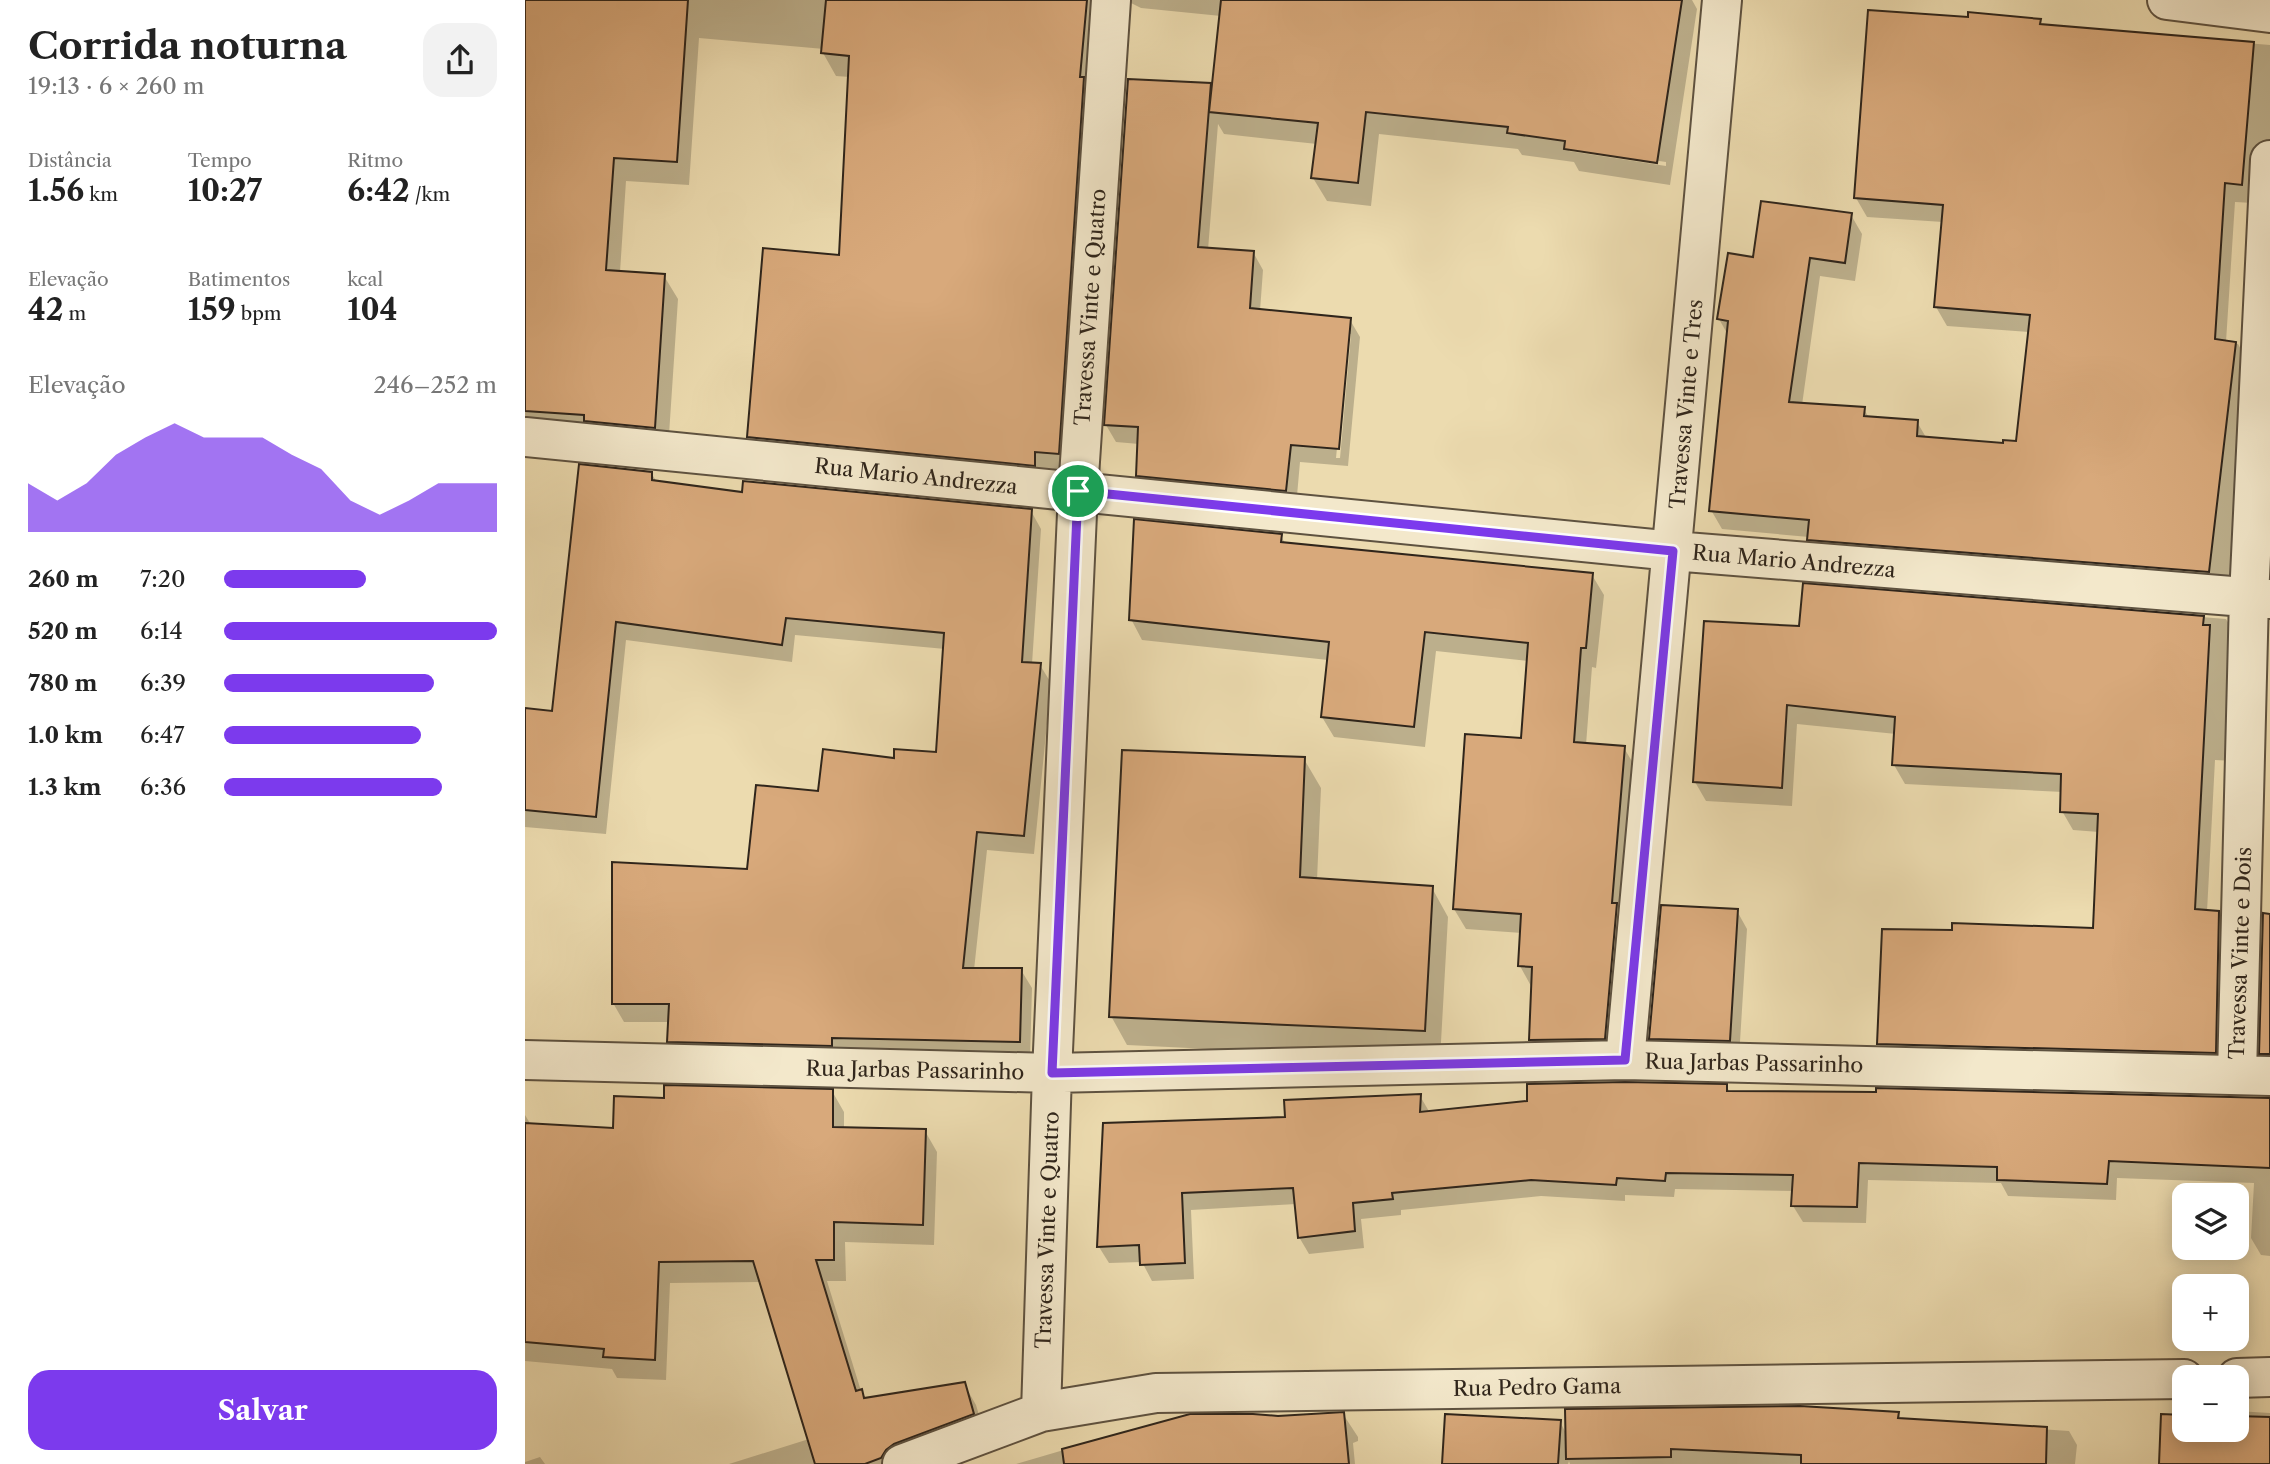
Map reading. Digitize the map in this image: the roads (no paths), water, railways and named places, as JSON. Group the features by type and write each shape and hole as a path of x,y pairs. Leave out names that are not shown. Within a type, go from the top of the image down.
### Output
{"street":[{"name":"Travessa Vinte e Quatro","path":"1041,1412 1052,1073 1078,491 1111,0"},
{"name":"Travessa Vinte e Tres","path":"1625,1060 1722,0"},
{"path":"2167,0 2270,13"},
{"name":"Travessa Vinte e Dois","path":"2253,1076 2270,160"},
{"name":"Rua Mario Andrezza","path":"525,437 1673,551 2260,598"},
{"name":"Rua Jarbas Passarinho","path":"525,1060 1052,1073 1625,1060 2253,1076"},
{"path":"2249,1378 2270,1377"},
{"name":"Rua Pedro Gama","path":"902,1464 1041,1412 1156,1393 2172,1378"}]}
